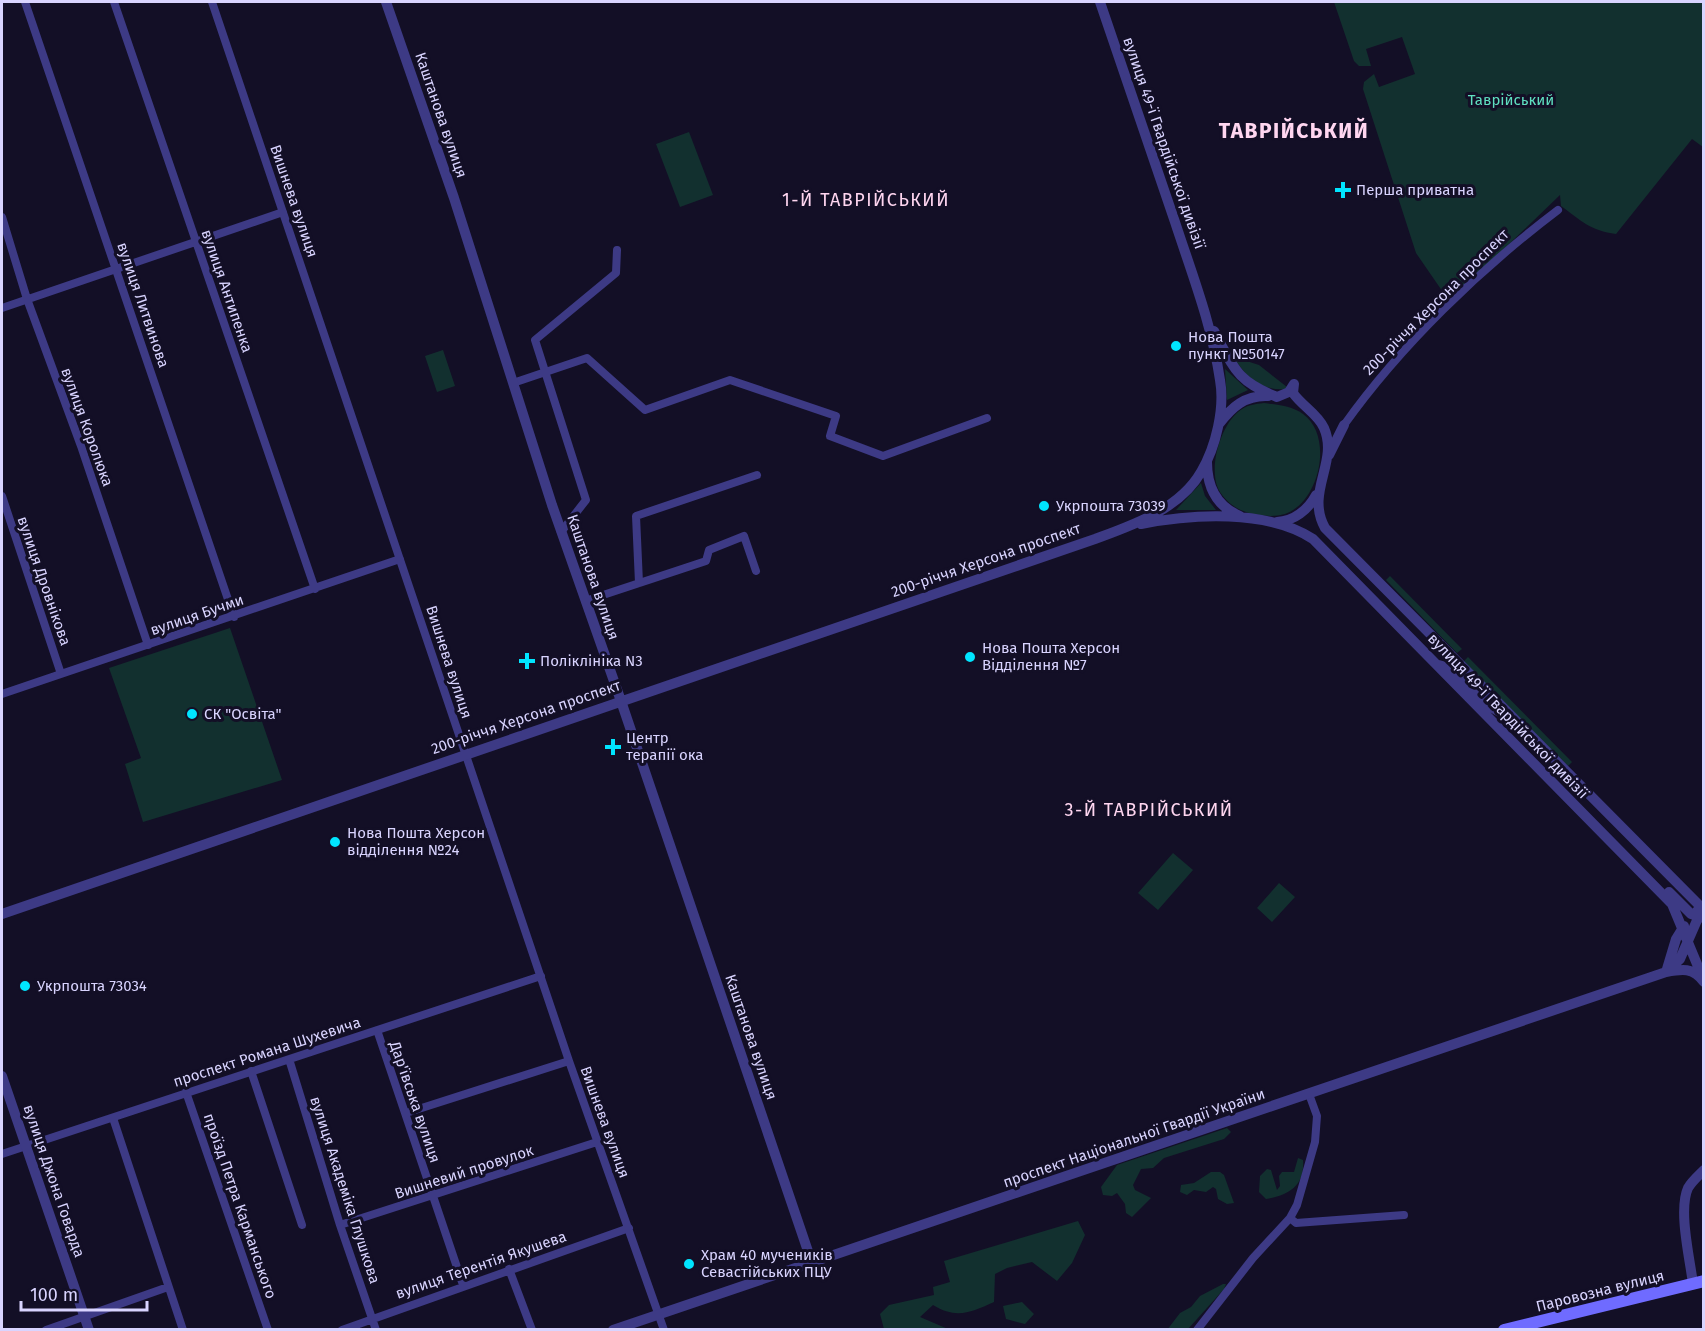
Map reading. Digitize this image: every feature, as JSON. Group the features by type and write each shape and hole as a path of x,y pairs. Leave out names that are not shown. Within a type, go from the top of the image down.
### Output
{"main road":[{"name":"Паровозна вулиця","path":"1504,1329 1698,1282"}],"street":[{"name":"вулиця Литвинова","path":"25,2 234,617"},
{"name":"вулиця Антипенка","path":"114,2 315,589"},
{"name":"Вишнева вулиця","path":"212,2 464,753 597,1142 664,1329"},
{"name":"Каштанова вулиця","path":"386,2 454,198 561,532 621,701 812,1263"},
{"name":"вулиця 49-ї Гвардійської дивізії","path":"1101,2 1209,323"},
{"name":"200-річчя Херсона проспект","path":"1344,425 1373,385 1444,312 1518,241 1558,210"},
{"path":"2,308 283,212"},
{"name":"вулиця Королюка","path":"2,217 27,299 81,446 148,645"},
{"path":"561,532 586,500 535,340 616,273 617,250"},
{"path":"1209,323 1237,375 1258,390 1301,404"},
{"path":"1129,526 1179,499 1207,462 1217,427 1221,380 1209,323"},
{"path":"513,382 587,358 645,410 730,380 836,416 830,436 883,456 987,418"},
{"path":"1217,427 1231,409 1244,399 1258,396 1277,397 1289,392 1294,384 1293,393 1301,404 1314,414 1323,427 1327,439 1326,461 1318,492 1318,512 1325,528 1391,598 1392,608 1436,654 1437,665 1451,668 1492,710 1511,715"},
{"path":"1323,427 1335,432 1344,425"},
{"path":"1326,461 1344,425"},
{"path":"1207,462 1211,491 1232,513 1248,520"},
{"path":"639,583 636,516 757,475"},
{"path":"1129,526 1180,516 1224,516 1267,523 1284,522 1299,515 1311,504 1318,492"},
{"name":"вулиця Дровнікова","path":"2,496 62,674"},
{"name":"вулиця 49-ї Гвардійської дивізії","path":"1267,523 1290,527 1313,539 1672,904 1677,917 1696,918 1692,900 1511,715 1391,598"},
{"name":"200-річчя Херсона проспект","path":"2,914 464,753 1129,526"},
{"path":"585,601 706,561 709,550 744,536 756,571"},
{"name":"вулиця Бучми","path":"2,694 400,559"},
{"path":"1618,850 1632,857 1696,918"},
{"path":"1666,972 1680,958 1681,940 1677,917"},
{"path":"1681,940 1696,918"},
{"path":"1696,918 1694,942 1704,979"},
{"path":"1681,940 1704,979"},
{"path":"1666,972 1688,970 1704,979"},
{"name":"проспект Національної Гвардії України","path":"613,1329 788,1268 796,1269 1666,972"},
{"name":"проспект Романа Шухевича","path":"2,1154 541,976"},
{"name":"Дар'ївська вулиця","path":"377,1030 464,1285"},
{"name":"вулиця Академіка Глушкова","path":"289,1059 340,1225 376,1329"},
{"path":"406,1113 569,1061"},
{"path":"251,1071 302,1225"},
{"name":"вулиця Джона Говарда","path":"2,1076 89,1329"},
{"name":"проїзд Петра Карманського","path":"186,1092 268,1329"},
{"path":"1197,1329 1253,1257 1290,1218 1301,1195 1315,1142 1317,1116 1309,1094"},
{"path":"113,1118 183,1329"},
{"name":"Вишневий провулок","path":"340,1225 433,1197 597,1142"},
{"path":"1698,1282 1685,1218 1685,1197 1691,1183 1703,1170"},
{"path":"1290,1218 1296,1223 1404,1215"},
{"name":"вулиця Терентія Якушева","path":"342,1329 629,1228"},
{"path":"509,1269 532,1329"},
{"path":"46,1329 168,1287"}],"green space":[{"name":"Таврійський","path":"1334,2 1703,2 1703,147 1692,139 1616,234 1593,228 1580,220 1561,206 1560,195 1454,297 1447,298 1416,253 1363,89 1364,82 1374,74 1379,87 1415,74 1402,37 1366,49 1371,66 1359,66 1354,61"},
{"path":"689,132 713,195 680,207 656,144"},
{"path":"443,350 455,386 437,392 425,356"},
{"path":"1234,357 1259,365 1287,387 1286,389 1270,388 1255,381"},
{"path":"1225,369 1248,390 1227,400"},
{"path":"1264,403 1279,405 1303,414 1313,424 1320,452 1319,468 1307,496 1297,507 1277,516 1243,511 1227,500 1216,483 1217,450 1226,428 1244,408"},
{"path":"1201,483 1205,496 1216,510 1176,510"},
{"path":"1390,576 1462,649 1457,653 1386,580"},
{"name":"СК \"Освіта\"","path":"230,628 282,780 143,822 125,764 141,758 109,668"},
{"path":"1468,657 1572,762 1568,766 1463,662"},
{"path":"1173,853 1193,870 1158,910 1138,893"},
{"path":"1279,883 1295,897 1272,922 1257,908"},
{"path":"1227,1128 1231,1132 1224,1139 1164,1158 1153,1168 1141,1169 1133,1185 1135,1190 1151,1198 1132,1217 1126,1213 1125,1204 1117,1193 1112,1196 1103,1195 1101,1187 1117,1165"},
{"path":"1298,1158 1303,1160 1303,1169 1298,1183 1282,1195 1266,1199 1259,1192 1260,1176 1267,1169 1271,1170 1277,1190 1280,1186 1279,1176 1282,1172 1294,1172"},
{"path":"1211,1172 1220,1172 1224,1175 1234,1203 1227,1204 1218,1199 1216,1189 1213,1187 1206,1192 1194,1190 1187,1195 1180,1192 1181,1185 1194,1183"},
{"path":"1078,1221 1085,1235 1072,1263 1057,1281 1032,1262 1007,1268 995,1274 994,1302 963,1313 949,1312 933,1305 920,1317 948,1329 884,1329 880,1314 889,1305 934,1295 933,1287 950,1282 944,1261"},
{"path":"1226,1284 1224,1289 1188,1329 1167,1330 1180,1313 1191,1307 1200,1296"},
{"path":"1022,1302 1034,1314 1025,1324 1006,1319 1003,1306"}],"place":[{"name":"Перша приватна","path":"1343,190"},
{"name":"Нова Пошта пункт №50147","path":"1176,346"},
{"name":"Укрпошта 73039","path":"1044,506"},
{"name":"Нова Пошта Херсон Відділення №7","path":"970,657"},
{"name":"Поліклініка N3","path":"527,661"},
{"name":"СК \"Освіта\"","path":"192,714"},
{"name":"Центр терапії ока","path":"613,747"},
{"name":"Нова Пошта Херсон відділення №24","path":"335,842"},
{"name":"Укрпошта 73034","path":"25,986"},
{"name":"Храм 40 мучеників Севастійських ПЦУ","path":"689,1264"}],"district":[{"name":"ТАВРІЙСЬКИЙ","path":"1294,131"},
{"name":"1-Й ТАВРІЙСЬКИЙ","path":"866,200"},
{"name":"3-Й ТАВРІЙСЬКИЙ","path":"1149,810"}]}
